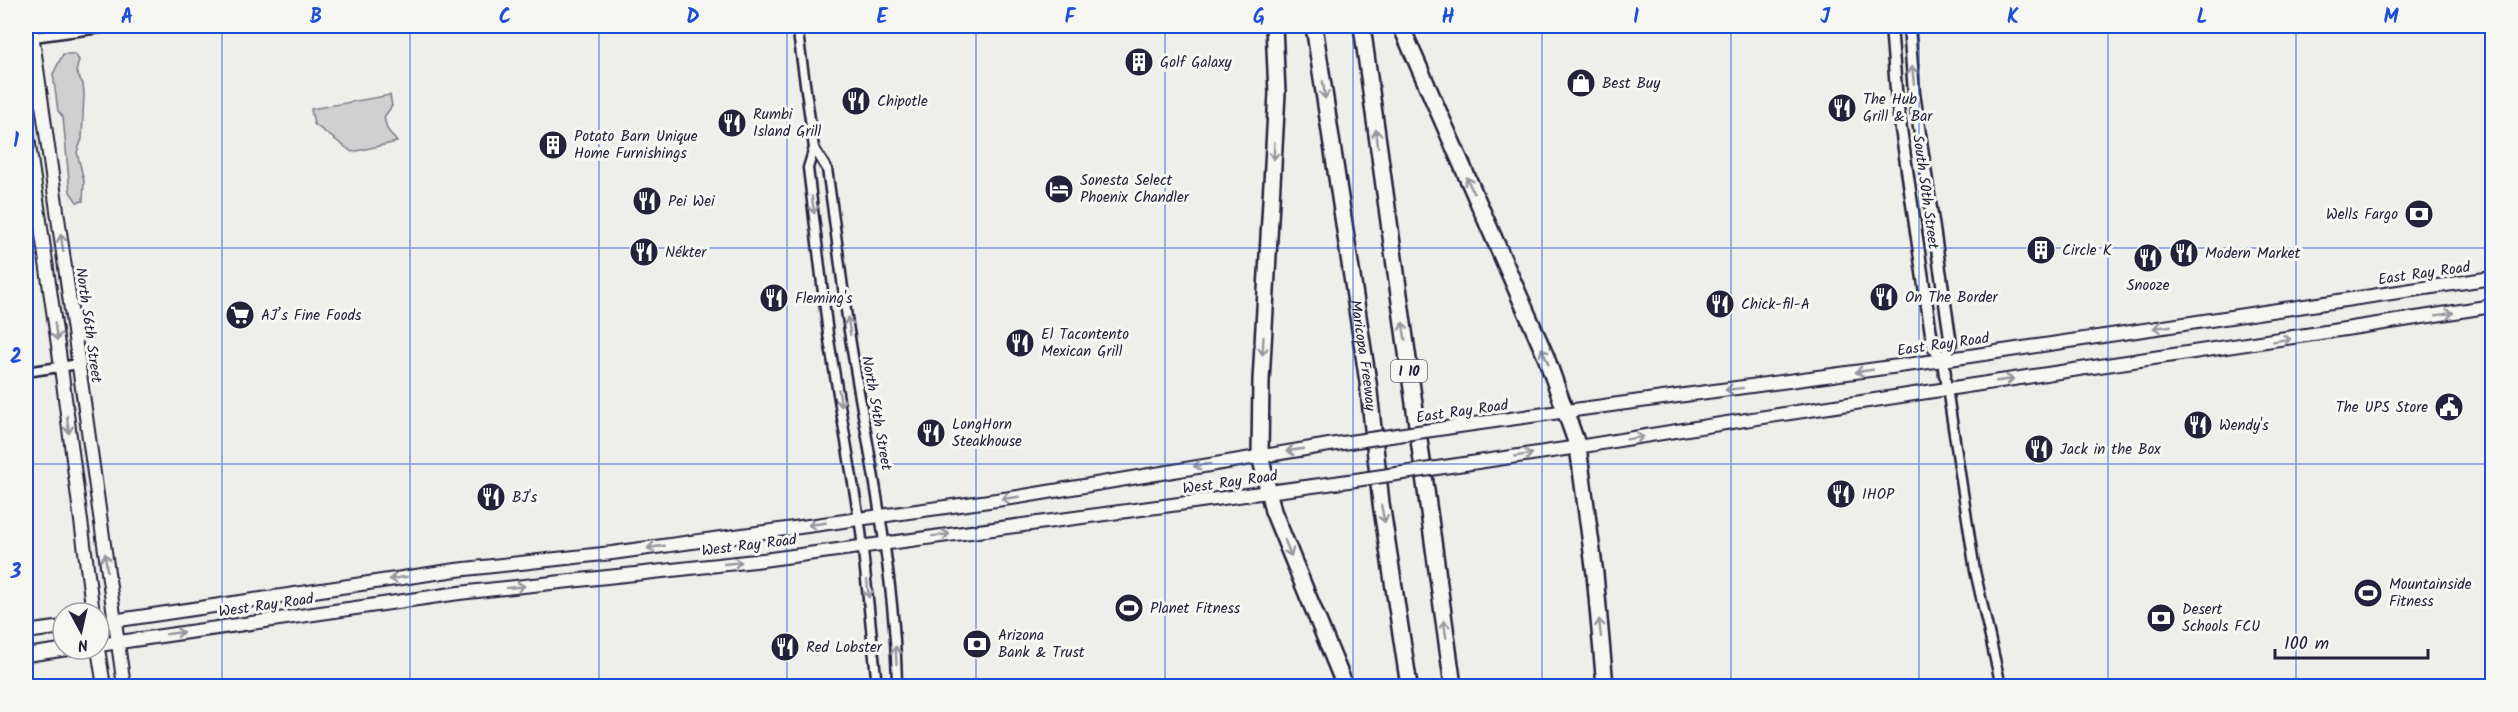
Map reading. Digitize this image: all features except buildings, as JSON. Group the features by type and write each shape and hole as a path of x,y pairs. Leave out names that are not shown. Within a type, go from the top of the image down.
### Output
{"highway":[{"path":"1274,26 1277,93 1260,403 1260,455 1283,537 1345,687"},
{"name":"Maricopa Freeway","path":"1314,26 1409,687"},
{"name":"I 10","path":"1362,26 1453,687"},
{"path":"1401,26 1546,357 1578,447 1605,687"}],"main road":[{"name":"North 56th Street","path":"29,33 79,364 124,687"},
{"path":"26,124 91,601"},
{"name":"East Ray Road","path":"1397,435 1943,360 2493,278"},
{"path":"1578,447 1836,404 2493,306"},
{"name":"West Ray Road","path":"111,635 116,630 445,571 612,553 1018,497 1260,455 1397,435"},
{"name":"West Ray Road","path":"111,628 116,630 755,561 883,542 1269,493 1578,447"},
{"path":"26,632 51,629"},
{"path":"26,655 51,651"},
{"path":"101,661 104,687"}],"street":[{"path":"29,33 115,26"},
{"name":"North 54th Street","path":"797,26 814,148 827,169 849,331 880,515 894,624 897,687"},
{"name":"South 50th Street","path":"1891,26 1897,102 1933,346 1943,360 1975,571 2001,687"},
{"name":"South 50th Street","path":"1909,26 1914,93 1951,344 1943,360"},
{"name":"North 54th Street","path":"814,148 808,168 828,333 860,518 877,687"},
{"path":"26,372 79,364"}],"shaded area":[{"path":"63,54 75,54 79,60 76,72 83,84 84,93 82,139 77,152 84,181 83,201 77,202 70,192 63,117 58,111 53,74"},
{"path":"390,95 392,106 384,117 387,129 397,142 352,152 314,124 311,109"}],"place":[{"name":"Golf Galaxy","path":"1139,62"},
{"name":"Best Buy","path":"1581,83"},
{"name":"Chipotle","path":"856,101"},
{"name":"The Hub Grill & Bar","path":"1842,108"},
{"name":"Rumbi Island Grill","path":"732,123"},
{"name":"Potato Barn Unique Home Furnishings","path":"553,145"},
{"name":"Sonesta Select Phoenix Chandler","path":"1059,189"},
{"name":"Pei Wei","path":"647,201"},
{"name":"Wells Fargo","path":"2419,214"},
{"name":"Circle K","path":"2041,250"},
{"name":"Nékter","path":"644,252"},
{"name":"Modern Market","path":"2184,253"},
{"name":"Snooze","path":"2148,258"},
{"name":"On The Border","path":"1884,297"},
{"name":"Fleming's","path":"774,298"},
{"name":"Chick-fil-A","path":"1720,304"},
{"name":"AJ’s Fine Foods","path":"240,315"},
{"name":"El Tacontento Mexican Grill","path":"1020,343"},
{"name":"The UPS Store","path":"2449,407"},
{"name":"Wendy's","path":"2198,425"},
{"name":"LongHorn Steakhouse","path":"931,433"},
{"name":"Jack in the Box","path":"2039,449"},
{"name":"IHOP","path":"1841,494"},
{"name":"BJ's","path":"491,497"},
{"name":"Mountainside Fitness","path":"2368,593"},
{"name":"Planet Fitness","path":"1129,608"},
{"name":"Desert Schools FCU","path":"2161,618"},
{"name":"Arizona Bank & Trust","path":"977,644"},
{"name":"Red Lobster","path":"785,647"}]}
